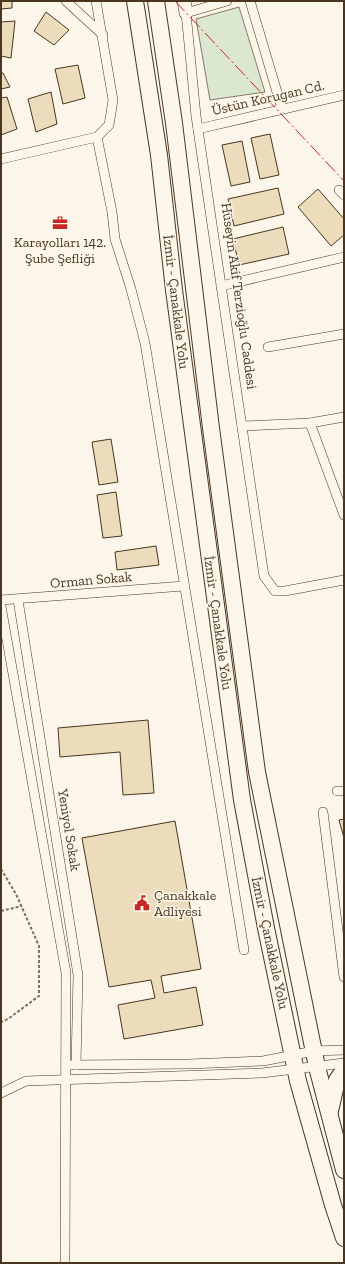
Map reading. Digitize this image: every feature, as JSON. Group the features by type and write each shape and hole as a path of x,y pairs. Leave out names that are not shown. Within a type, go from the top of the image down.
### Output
{"highway":[{"name":"İzmir - Çanakkale Yolu","path":"135,1 159,155 175,298 242,800 266,928 295,1062 333,1205 344,1238"},
{"name":"İzmir - Çanakkale Yolu","path":"156,1 174,123 211,428 257,772 317,1067 344,1170"},
{"path":"329,1116 337,1080 344,1070"}],"street":[{"path":"66,1 103,35"},
{"path":"1,159 98,138 109,125 113,100 96,1"},
{"path":"185,7 227,1"},
{"path":"250,1 282,109"},
{"name":"Hüseyin Akif Terzioğlu Caddesi","path":"185,7 198,129 264,576 275,591 298,590 344,580"},
{"name":"Üstün Korugan Cd.","path":"198,129 344,95"},
{"path":"98,138 112,212 115,239 131,289 145,343 244,950"},
{"path":"221,286 344,257"},
{"path":"268,347 344,334"},
{"path":"242,426 310,423 344,417"},
{"path":"310,423 342,504 344,515"},
{"name":"Orman Sokak","path":"1,600 18,600 184,586"},
{"name":"Yeniyol Sokak","path":"18,600 78,975 76,1065"},
{"name":"Yeniyol Sokak","path":"1,606 66,973 65,1263"},
{"path":"323,812 344,977"},
{"path":"1,1093 26,1081 235,1073 295,1062 314,1051 344,1050"},
{"path":"235,1073 236,1061"},
{"path":"65,1065 189,1064 263,1061 295,1062 317,1067 344,1063"}],"path":[{"path":"1,869 22,906 39,946 39,996 8,1019 1,1022"},
{"path":"1,911 22,906"}],"green space":[{"path":"239,7 265,92 210,100 196,19"}],"building":[{"path":"1,1 12,1 12,8 1,9"},
{"path":"46,12 69,30 54,45 34,31"},
{"path":"15,21 11,58 1,56 1,22"},
{"path":"78,65 85,98 63,104 55,69"},
{"path":"1,73 3,73 10,87 1,89"},
{"path":"51,92 57,124 36,132 28,99"},
{"path":"7,97 17,129 1,135 1,98"},
{"path":"270,134 279,175 260,179 251,138"},
{"path":"242,141 250,182 231,186 222,145"},
{"path":"278,188 284,214 234,226 228,199"},
{"path":"318,189 344,219 344,235 331,246 298,207"},
{"path":"283,227 289,254 239,265 233,239"},
{"path":"111,439 118,482 99,485 92,442"},
{"path":"116,492 122,536 103,538 97,495"},
{"path":"156,546 159,565 117,570 115,552"},
{"path":"148,720 154,793 123,795 120,752 60,757 58,728"},
{"path":"344,819 344,838 339,820"},
{"name":"Çanakkale Adliyesi","path":"175,821 201,969 161,976 164,993 196,987 203,1025 124,1039 118,1005 155,998 151,980 109,987 82,838"}],"power":[{"path":"175,1 344,181"}],"place":[{"name":"Karayolları 142. Şube Şefliği","path":"60,223"},
{"name":"Çanakkale Adliyesi","path":"142,903"}]}
